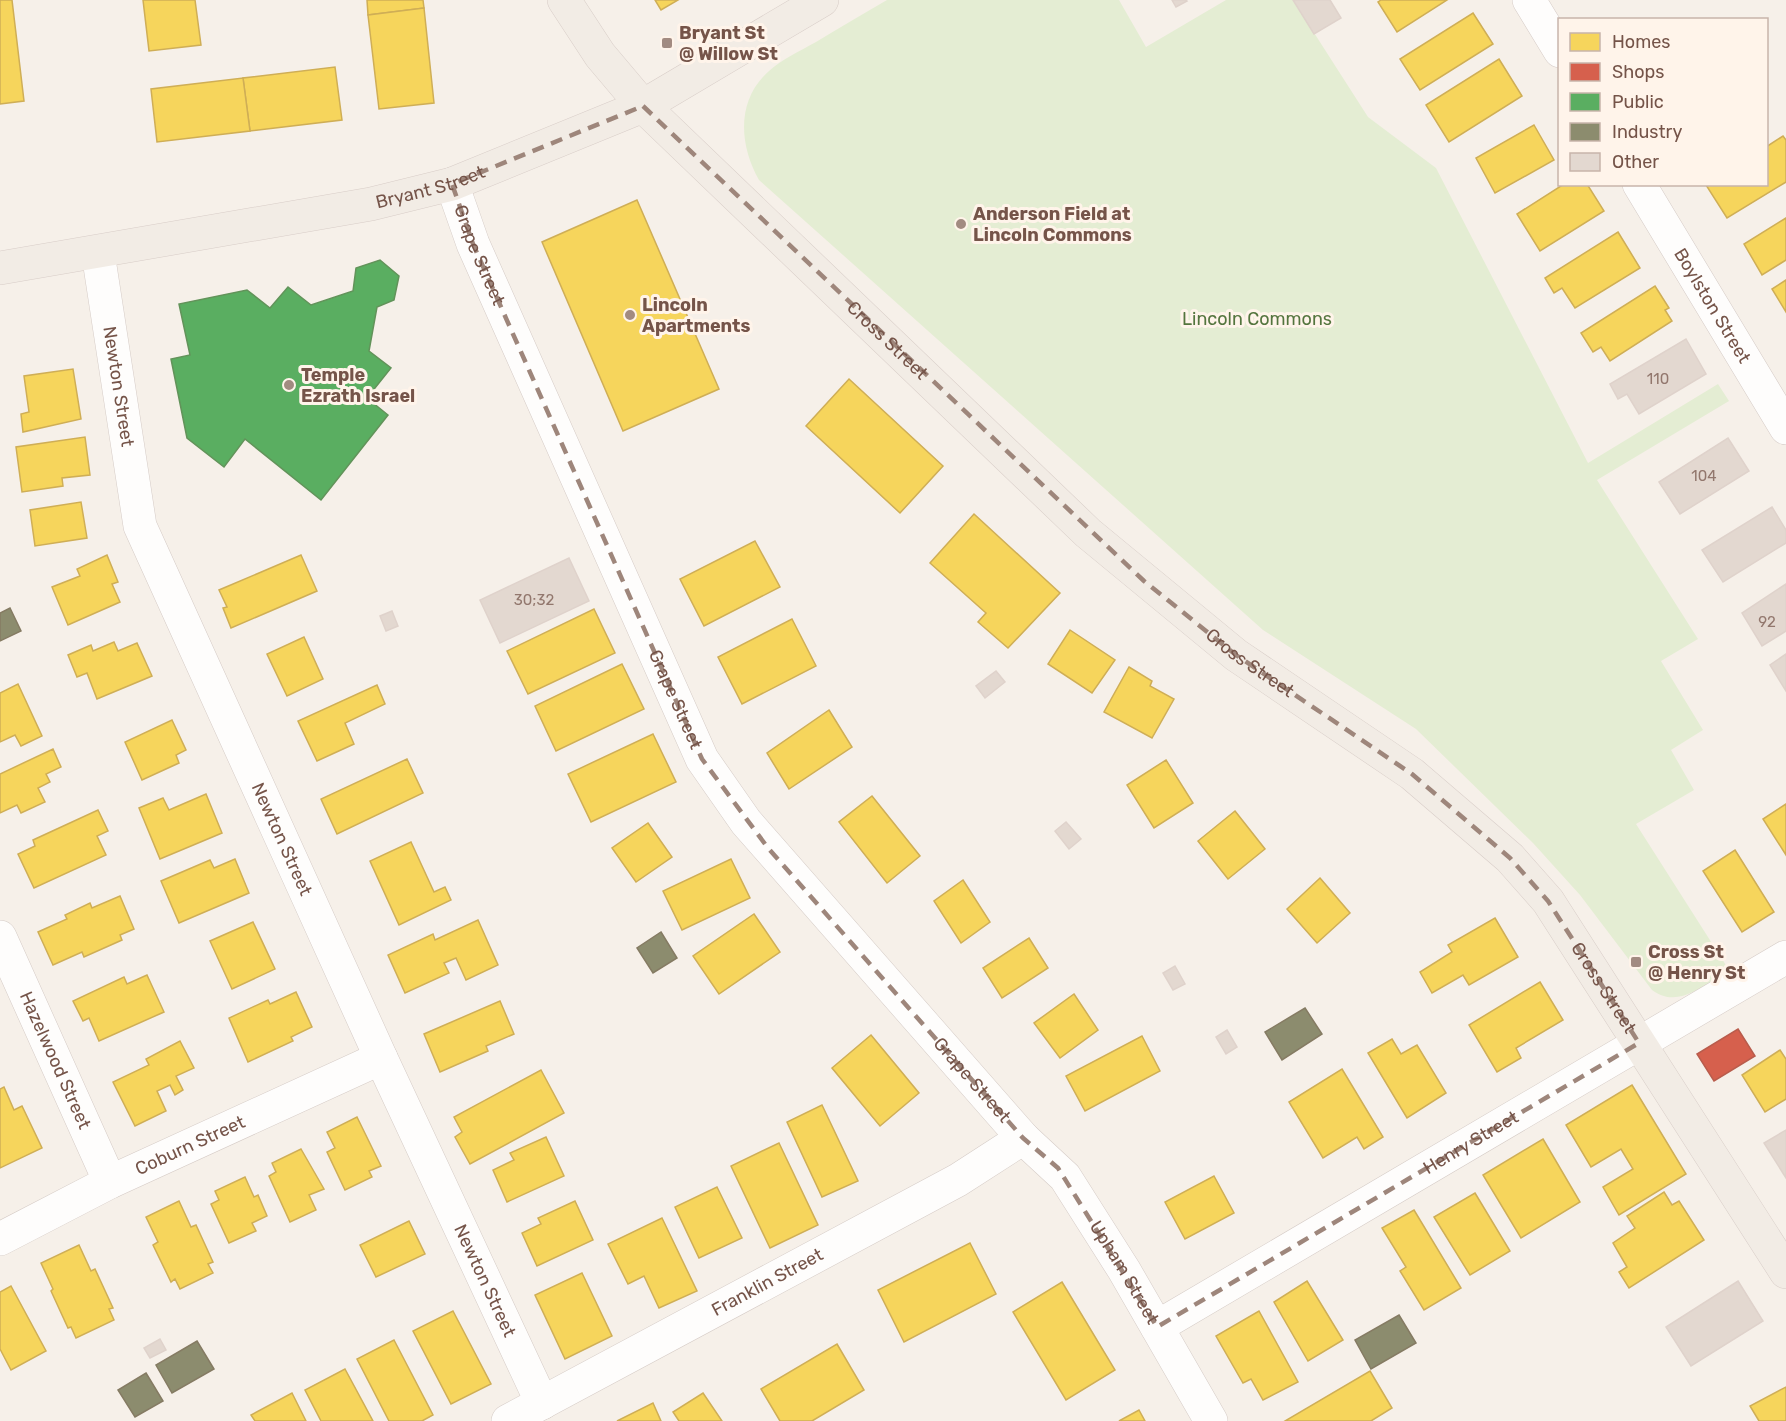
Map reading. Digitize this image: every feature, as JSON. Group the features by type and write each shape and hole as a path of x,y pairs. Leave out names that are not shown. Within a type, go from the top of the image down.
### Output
{"main road":[{"name":"Cross Street","path":"564,0 600,55 643,106 1032,480 1144,581 1236,655 1412,774 1510,858 1548,902 1786,1272"},
{"name":"Bryant Street","path":"0,268 98,253 371,204 452,184 643,106 822,0"}],"street":[{"path":"1529,0 1558,48"},
{"name":"Grape Street","path":"452,184 473,244 702,759 746,822 1023,1138"},
{"name":"Boylston Street","path":"1640,186 1786,428"},
{"name":"Newton Street","path":"98,253 140,526 381,1058 542,1403"},
{"name":"Hazelwood Street","path":"0,937 110,1182"},
{"name":"Henry Street","path":"1157,1327 1786,957"},
{"name":"Coburn Street","path":"0,1239 110,1182 381,1058"},
{"name":"Upham Street","path":"1023,1138 1065,1177 1157,1327 1211,1421"},
{"name":"Franklin Street","path":"508,1421 958,1180 1023,1138"}],"highlighted area":[{"path":"643,106 1144,581 1236,655 1412,774 1510,858 1548,901 1639,1043 1157,1327 1058,1168 1023,1138 768,848 702,759 473,244 452,184"}],"green space":[{"name":"Lincoln Commons","path":"887,0 1119,0 1146,47 1226,0 1293,0 1368,117 1436,168 1588,463 1718,384 1729,401 1597,480 1698,639 1661,661 1703,730 1671,750 1694,790 1636,824 1729,970 1701,988 1681,996 1662,995 1652,990 1580,895 1533,843 1416,729 1263,630 759,180 747,152 744,123 746,109 758,83 785,59"}],"building: Homes":[{"path":"0,0 12,0 24,101 0,104"},
{"path":"143,0 195,0 201,45 149,51"},
{"path":"367,0 423,0 424,8 368,15"},
{"path":"655,0 678,0 661,10"},
{"path":"1381,0 1447,0 1397,32 1378,2"},
{"path":"424,8 434,103 379,109 368,15"},
{"path":"1473,13 1493,44 1420,90 1400,59"},
{"path":"1499,59 1522,96 1449,142 1426,105"},
{"path":"335,67 342,120 250,131 243,78"},
{"path":"243,78 250,131 157,142 151,89"},
{"path":"1534,125 1554,160 1495,193 1476,158"},
{"path":"1783,136 1786,140 1786,182 1727,218 1707,186 1768,186 1768,146"},
{"path":"1561,186 1588,186 1604,211 1540,251 1517,214"},
{"name":"Lincoln Apartments","path":"637,200 719,389 623,431 542,242"},
{"path":"1786,218 1786,260 1762,275 1744,244"},
{"path":"1618,232 1640,268 1575,308 1562,288 1554,293 1545,278"},
{"path":"1786,280 1786,312 1772,289"},
{"path":"1655,286 1669,308 1665,310 1672,321 1610,361 1601,347 1593,352 1581,333"},
{"path":"73,369 81,419 23,432 21,414 29,412 24,376"},
{"path":"849,379 943,466 900,513 806,426"},
{"path":"85,437 90,475 62,478 63,486 22,492 16,447"},
{"path":"81,502 87,538 35,546 30,510"},
{"path":"974,514 1060,593 1008,648 978,622 986,613 930,563"},
{"path":"755,541 780,587 704,626 680,579"},
{"path":"107,555 118,582 112,584 120,602 68,625 52,587 80,576 77,569"},
{"path":"301,555 317,591 231,628 223,608 227,607 219,590"},
{"path":"594,609 615,653 528,694 507,651"},
{"path":"792,619 816,666 742,704 718,657"},
{"path":"1070,630 1115,660 1092,693 1048,664"},
{"path":"304,637 323,679 287,696 267,654"},
{"path":"114,642 118,651 137,643 152,676 97,699 87,673 77,677 68,655 91,645 93,651"},
{"path":"622,664 644,709 556,751 535,706"},
{"path":"1129,667 1152,681 1150,686 1174,699 1152,738 1104,712"},
{"path":"18,684 42,736 21,746 15,735 0,742 0,693"},
{"path":"377,685 385,704 345,723 354,744 317,761 298,721"},
{"path":"829,710 852,747 789,789 767,753"},
{"path":"172,720 186,750 176,755 179,763 142,780 125,742"},
{"path":"653,734 676,782 591,822 568,774"},
{"path":"53,749 61,767 46,774 50,782 38,788 45,802 21,813 17,805 0,813 0,774"},
{"path":"407,759 423,793 337,834 321,799"},
{"path":"1166,760 1193,803 1154,828 1127,785"},
{"path":"206,794 222,833 160,859 139,808 163,798 169,810"},
{"path":"872,796 920,856 887,883 839,822"},
{"path":"1786,804 1786,855 1763,819"},
{"path":"98,810 108,831 97,836 106,855 34,888 18,854 35,846 33,840"},
{"path":"1235,811 1265,849 1228,879 1198,841"},
{"path":"648,823 672,857 636,882 612,848"},
{"path":"411,842 434,892 445,887 451,900 399,925 370,861"},
{"path":"1735,850 1774,912 1742,932 1703,871"},
{"path":"235,859 249,893 179,923 161,881 210,860 214,868"},
{"path":"731,859 750,898 682,930 663,891"},
{"path":"1320,878 1350,913 1317,943 1287,909"},
{"path":"963,880 990,922 961,943 934,901"},
{"path":"120,896 134,929 120,935 122,940 84,957 82,952 53,965 38,932 67,919 65,915 90,903 92,908"},
{"path":"754,914 780,952 719,994 693,956"},
{"path":"1495,918 1518,957 1469,985 1463,975 1432,993 1420,972 1452,952 1448,945"},
{"path":"478,920 498,965 466,980 456,958 444,963 449,973 405,993 388,955 433,934 435,940"},
{"path":"253,922 275,969 232,989 210,941"},
{"path":"1029,938 1048,968 1002,998 983,968"},
{"path":"147,975 164,1012 99,1041 89,1018 83,1021 73,1001 124,977 127,984"},
{"path":"1540,982 1563,1020 1516,1048 1521,1058 1497,1072 1469,1025"},
{"path":"296,992 312,1027 291,1037 293,1041 248,1062 229,1018 268,1000 270,1004"},
{"path":"1074,994 1098,1030 1060,1058 1034,1023"},
{"path":"500,1001 514,1034 486,1046 488,1051 440,1072 424,1034"},
{"path":"871,1035 919,1093 880,1126 832,1068"},
{"path":"1142,1036 1160,1071 1085,1111 1066,1076"},
{"path":"1392,1039 1401,1054 1417,1045 1446,1093 1407,1118 1368,1053"},
{"path":"180,1041 194,1068 176,1076 183,1090 175,1095 170,1085 157,1091 166,1111 135,1126 113,1082 149,1065 146,1059"},
{"path":"1780,1050 1786,1059 1786,1099 1765,1112 1742,1075"},
{"path":"1342,1069 1383,1137 1364,1149 1357,1137 1323,1158 1289,1102"},
{"path":"541,1070 564,1113 470,1164 455,1137 462,1132 454,1117"},
{"path":"1632,1085 1686,1174 1619,1215 1603,1187 1633,1169 1621,1149 1591,1167 1566,1125"},
{"path":"4,1087 14,1110 22,1106 42,1148 0,1168 0,1089"},
{"path":"822,1105 858,1181 822,1197 787,1122"},
{"path":"357,1117 381,1166 369,1171 372,1177 345,1190 327,1152 335,1148 327,1132"},
{"path":"546,1137 564,1176 507,1202 493,1170 514,1160 510,1153"},
{"path":"1543,1139 1580,1202 1521,1238 1483,1175"},
{"path":"779,1143 818,1225 770,1248 731,1166"},
{"path":"301,1149 324,1189 309,1195 316,1210 290,1222 269,1176 276,1172 272,1163"},
{"path":"1214,1176 1234,1213 1185,1239 1165,1202"},
{"path":"245,1177 254,1197 258,1195 267,1216 252,1223 256,1231 229,1243 211,1204 219,1200 215,1191"},
{"path":"717,1187 742,1238 699,1258 675,1207"},
{"path":"1664,1192 1672,1205 1679,1201 1704,1240 1629,1288 1619,1272 1627,1267 1613,1243 1635,1228 1627,1216"},
{"path":"1475,1193 1510,1251 1470,1275 1434,1217"},
{"path":"179,1201 191,1227 196,1225 213,1262 208,1264 213,1273 180,1289 175,1279 171,1282 153,1245 158,1242 146,1217"},
{"path":"575,1201 593,1240 537,1266 522,1233 541,1224 538,1218"},
{"path":"1414,1210 1461,1288 1424,1310 1400,1271 1406,1267 1382,1228"},
{"path":"662,1218 697,1291 659,1308 644,1276 628,1284 608,1244"},
{"path":"409,1221 425,1254 376,1277 360,1245"},
{"path":"970,1243 996,1294 904,1342 878,1290"},
{"path":"79,1245 91,1271 95,1269 113,1308 109,1309 114,1320 76,1338 71,1327 68,1328 41,1263"},
{"path":"582,1273 612,1336 565,1359 535,1295"},
{"path":"1307,1281 1343,1340 1308,1361 1274,1302"},
{"path":"1062,1282 1115,1370 1066,1400 1013,1312"},
{"path":"11,1286 46,1351 11,1370 0,1349 0,1292"},
{"path":"453,1311 491,1384 451,1404 413,1331"},
{"path":"1259,1311 1298,1382 1263,1400 1251,1379 1243,1383 1216,1336"},
{"path":"394,1340 433,1415 422,1421 389,1421 357,1359"},
{"path":"837,1344 864,1390 812,1421 780,1421 761,1389"},
{"path":"345,1369 373,1421 321,1421 305,1390"},
{"path":"1370,1371 1392,1408 1371,1421 1285,1421"},
{"path":"1786,1387 1786,1421 1759,1421 1750,1406"},
{"path":"292,1393 306,1421 255,1421 251,1415"},
{"path":"703,1393 722,1421 679,1421 673,1412"},
{"path":"653,1403 661,1421 617,1421"},
{"path":"1139,1410 1145,1421 1119,1421"}],"building: Shops":[{"path":"1738,1029 1755,1056 1714,1081 1697,1054"}],"building: Public":[{"path":"380,260 399,276 394,300 377,307 369,351 391,368 367,398 388,415 321,500 245,439 224,467 187,438 171,359 190,355 179,304 247,290 270,308 288,287 311,305 353,291 356,268"}],"building: Industry":[{"path":"10,608 21,631 0,641 0,613"},
{"path":"661,932 677,958 653,973 637,948"},
{"path":"1305,1008 1322,1034 1282,1060 1265,1032"},
{"path":"1399,1315 1416,1343 1371,1369 1355,1340"},
{"path":"197,1341 214,1369 172,1393 156,1365"},
{"path":"146,1373 163,1401 135,1417 118,1390"}],"building: Other":[{"path":"1172,0 1186,0 1187,1 1176,7"},
{"path":"1293,0 1330,0 1341,18 1314,34"},
{"path":"1686,339 1706,374 1639,414 1627,394 1618,399 1610,384"},
{"path":"1728,438 1749,471 1680,514 1659,482"},
{"path":"1772,507 1786,530 1786,543 1723,582 1702,550"},
{"path":"569,558 589,601 500,643 480,600"},
{"path":"1786,584 1786,631 1762,646 1742,613"},
{"path":"392,611 398,626 386,631 380,616"},
{"path":"1786,654 1786,691 1770,665"},
{"path":"996,671 1005,682 985,698 976,686"},
{"path":"1066,822 1081,839 1069,849 1055,831"},
{"path":"1175,966 1185,984 1173,990 1163,973"},
{"path":"1227,1030 1237,1047 1226,1054 1216,1037"},
{"path":"1786,1130 1786,1178 1764,1143"},
{"path":"1738,1281 1763,1321 1691,1366 1666,1327"},
{"path":"160,1339 166,1350 150,1358 144,1348"}],"place":[{"name":"Bryant St @ Willow St","path":"667,43"},
{"name":"Anderson Field at Lincoln Commons","path":"961,224"},
{"name":"Lincoln Apartments","path":"630,315"},
{"name":"Temple Ezrath Israel","path":"289,385"},
{"name":"Cross St @ Henry St","path":"1636,962"}]}
